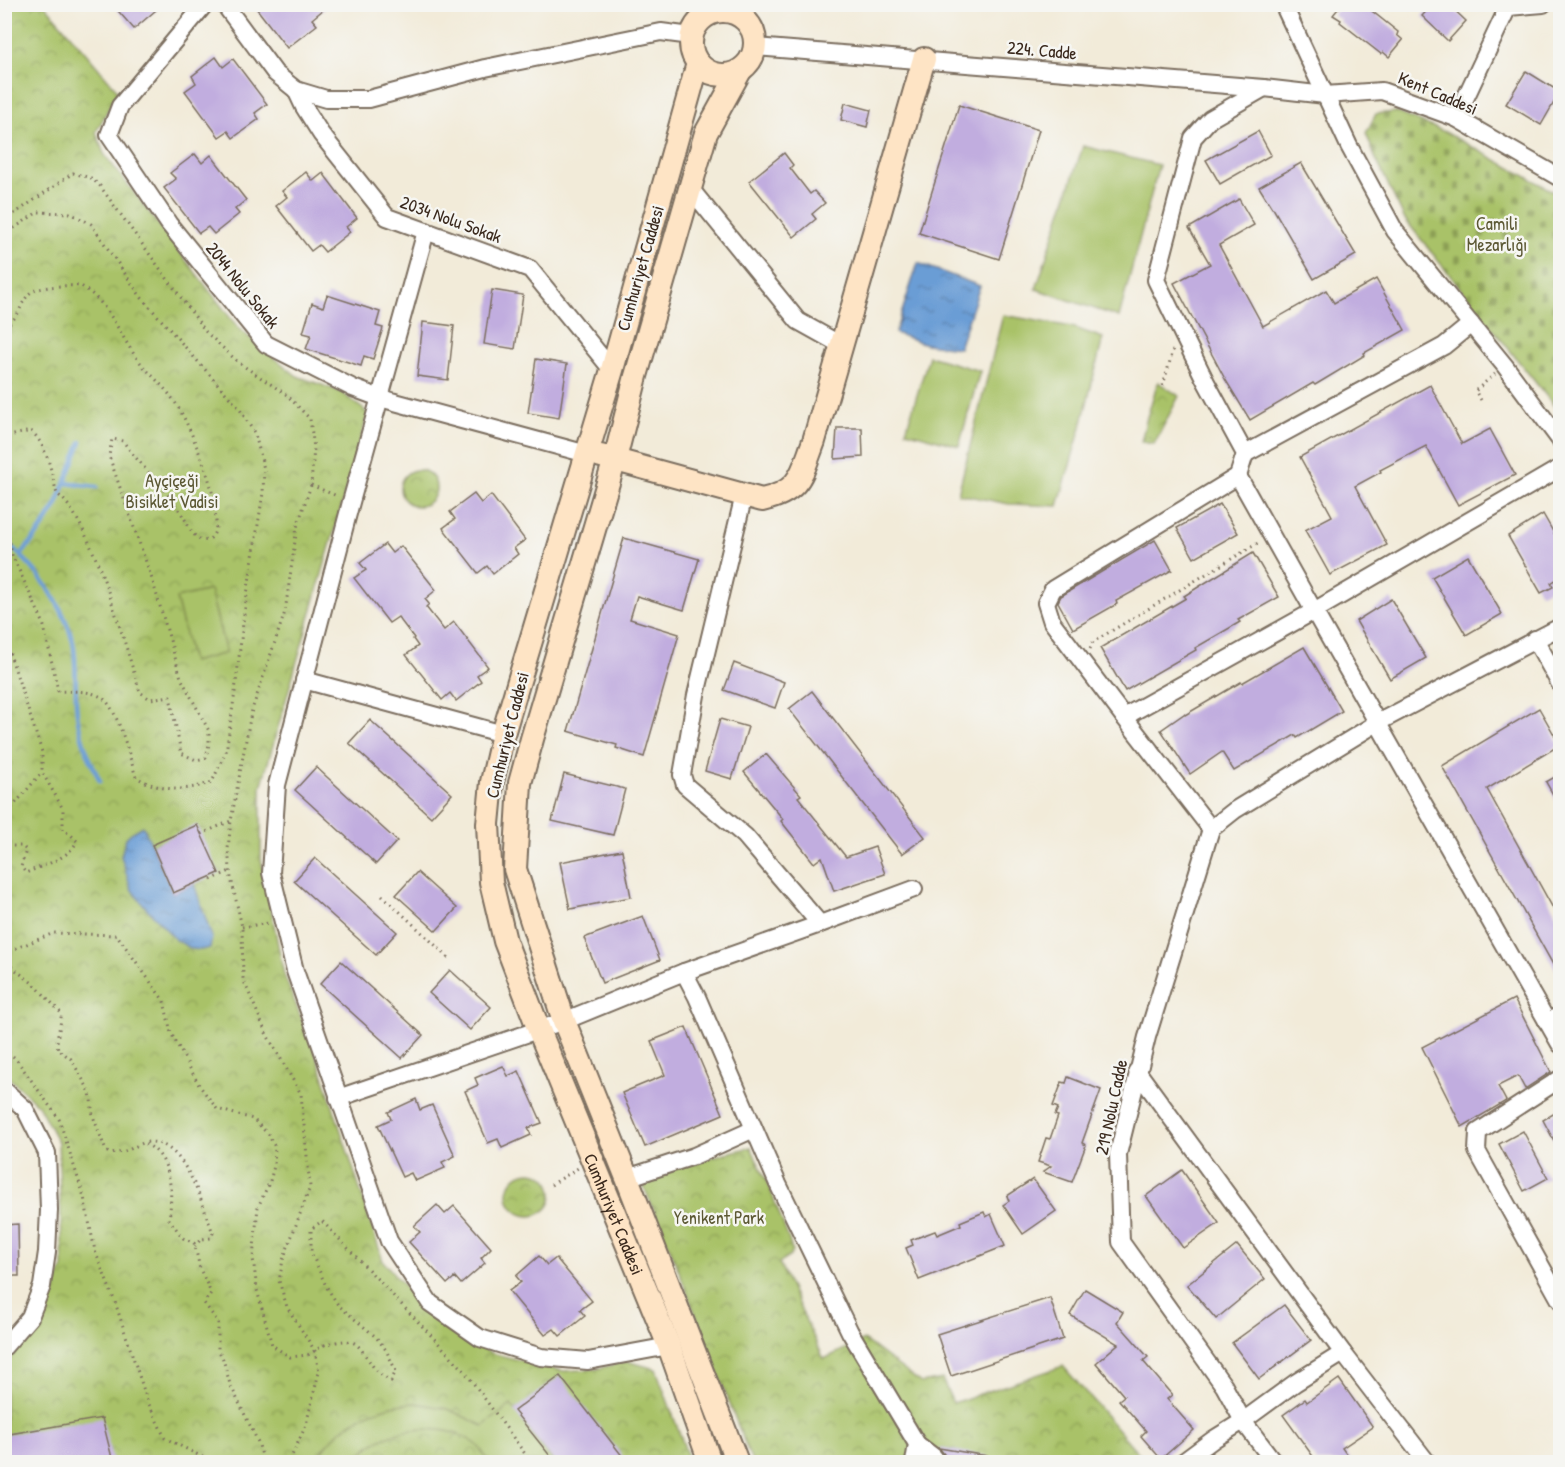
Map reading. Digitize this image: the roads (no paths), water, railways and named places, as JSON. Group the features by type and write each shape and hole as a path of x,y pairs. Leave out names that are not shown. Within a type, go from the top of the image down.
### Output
{"street":[{"name":"2044 Nolu Sokak","path":"205,4 120,106 109,135 170,224 266,344 353,388 380,398 587,454"},
{"name":"2034 Nolu Sokak","path":"224,4 275,73 296,90 321,134 387,218 530,269 612,370"},
{"path":"1283,4 1325,95 1395,231 1472,324 1560,440"},
{"path":"1456,118 1507,6 1543,4"},
{"path":"711,9 731,12 751,25 747,64 740,70 722,75 705,70 693,55 692,36 701,20 711,9"},
{"name":"224. Cadde","path":"751,25 924,59 1325,95"},
{"path":"296,90 326,99 369,99 485,68 661,32 692,36"},
{"path":"587,454 615,459 762,500 780,496 798,483 814,441 924,59"},
{"name":"Cumhuriyet Caddesi","path":"698,63 612,370 504,734 492,782 489,813 491,882 505,941 539,1030 669,1346 710,1462"},
{"name":"Cumhuriyet Caddesi","path":"737,1462 564,1022 515,869 520,783 532,739 615,459 689,187 706,133 740,70"},
{"path":"1245,454 1206,382 1156,280 1193,138 1210,119 1264,88"},
{"name":"Kent Caddesi","path":"1325,95 1382,91 1456,118 1560,178"},
{"path":"689,187 798,321 841,345"},
{"path":"426,231 351,502 277,785 271,873 295,971 389,1241 430,1303 480,1338 541,1357 588,1360 669,1346"},
{"path":"1472,324 1444,346 1245,454 1238,476 1053,589 1046,603 1052,622 1211,829 1245,803 1377,723 1560,627"},
{"path":"1124,717 1314,611 1560,468"},
{"path":"1238,476 1377,723 1554,1019 1560,1044"},
{"path":"744,495 696,695 682,775 685,785 745,836 820,924"},
{"path":"1535,639 1560,684"},
{"path":"304,680 504,734"},
{"name":"219 Nolu Cadde","path":"1211,829 1137,1071 1118,1154 1121,1242 1224,1386 1243,1421 1274,1462"},
{"path":"338,1098 564,1022 684,972 914,889"},
{"path":"684,972 778,1184 850,1332 917,1444 934,1457"},
{"path":"1137,1071 1343,1353 1427,1462"},
{"path":"1560,1078 1478,1132 1477,1151 1560,1300"},
{"path":"4,1090 25,1109 47,1153 49,1210 47,1252 42,1286 30,1317 4,1347"},
{"path":"627,1178 694,1156 754,1129"},
{"path":"1183,1462 1294,1383 1343,1353"},
{"path":"914,1462 917,1444"}],"water":[{"path":"918,263 980,286 959,348 926,344 895,333"},
{"path":"143,826 173,893 194,884 212,937 210,948 192,949 176,940 131,889 121,856 126,838"}],"waterway":[{"path":"22,554 57,504 81,442"},
{"path":"66,483 97,487"},
{"path":"4,541 27,562 47,586 63,613 73,642 78,723 87,753 100,781"}],"park label":[{"name":"Camili Mezarlığı","path":"1497,233"},
{"name":"Ayçiçeği Bisiklet Vadisi","path":"172,490"},
{"name":"Yenikent Park","path":"719,1217"}]}
